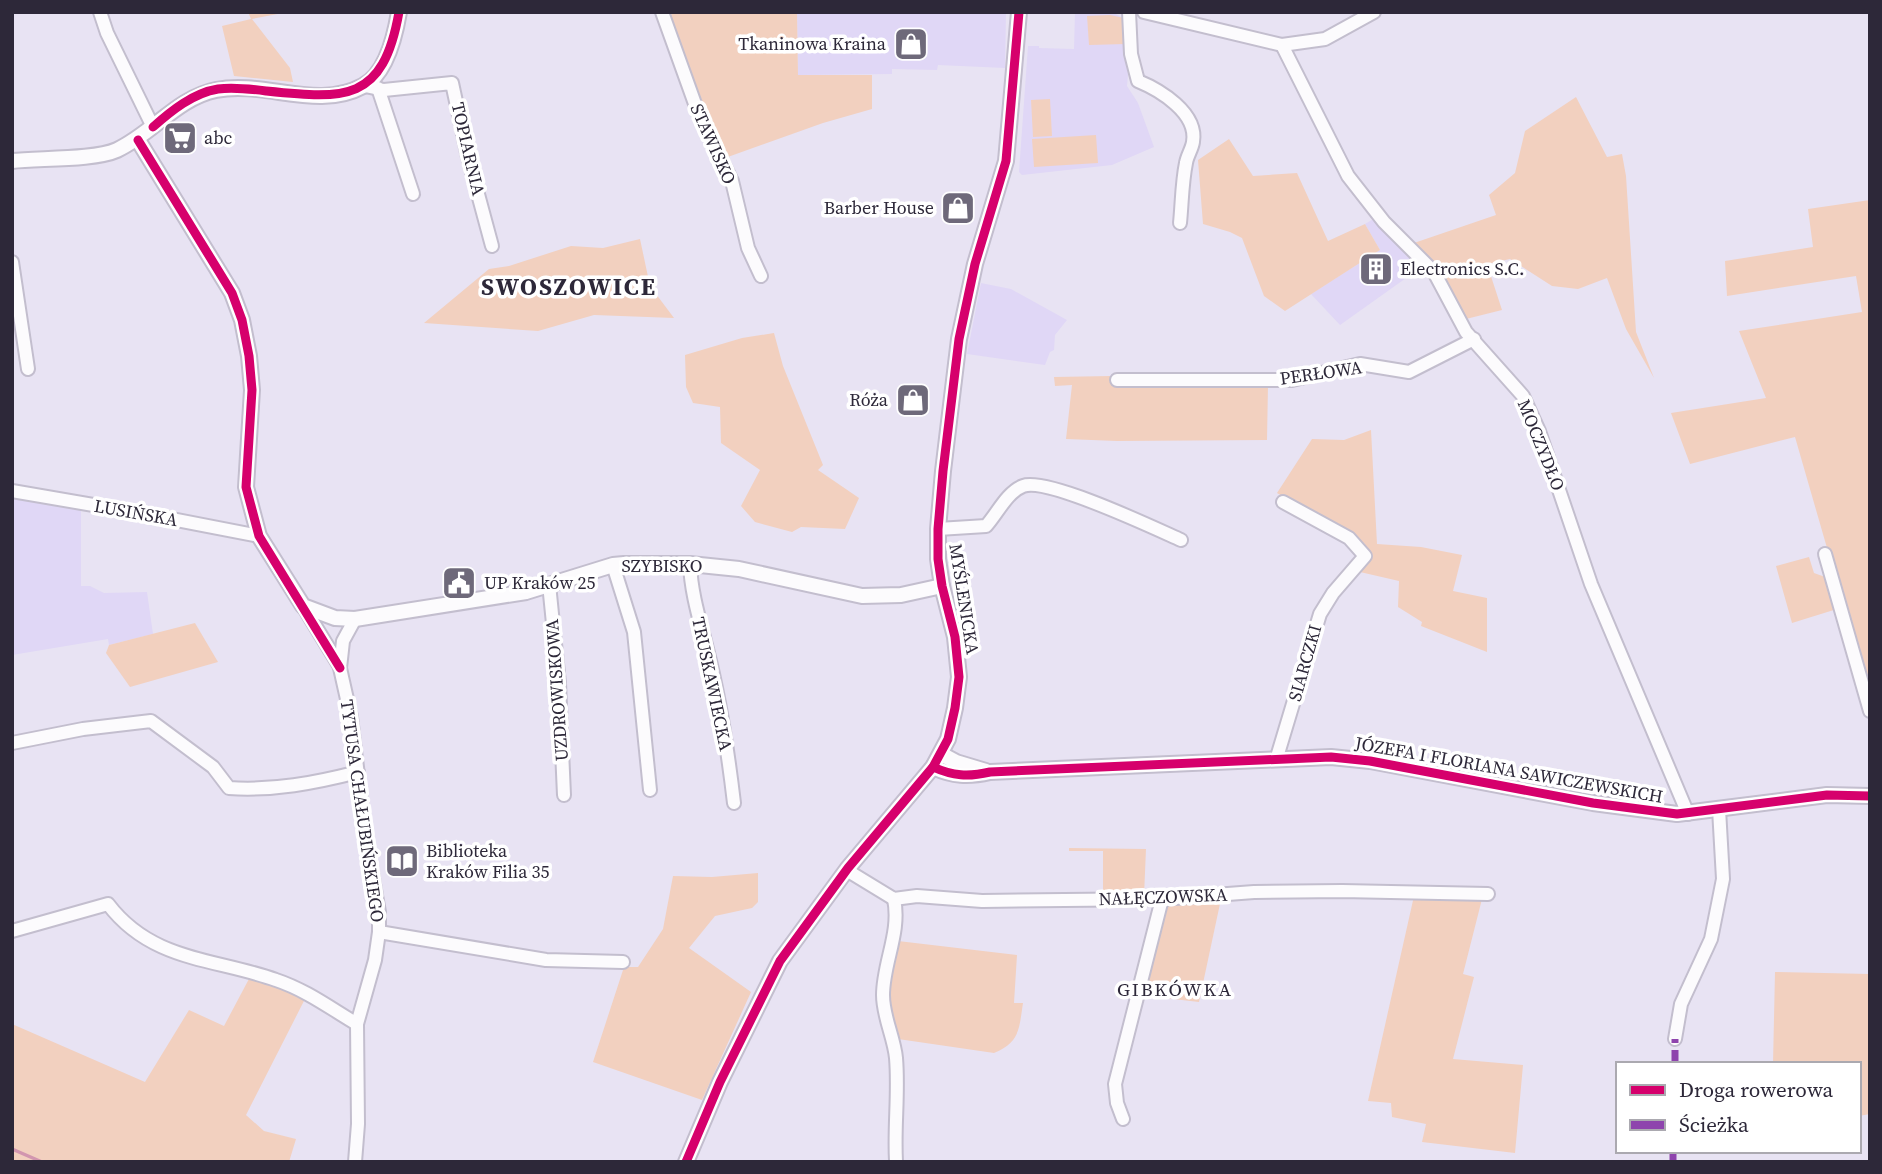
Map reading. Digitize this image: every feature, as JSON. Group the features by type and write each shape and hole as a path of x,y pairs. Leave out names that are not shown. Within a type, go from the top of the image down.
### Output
{"street":[{"path":"100,12 107,33 153,127"},
{"path":"12,161 109,153 138,139 192,98 217,89 320,96 339,95 372,87 385,63 399,12"},
{"name":"STAWISKO","path":"662,12 699,115 732,181 748,248 761,276"},
{"name":"MYŚLENICKA","path":"686,1162 720,1082 780,961 848,868 933,767 942,754 952,723 959,677 955,637 942,586 938,529 959,339 975,264 1006,161 1019,12"},
{"path":"1129,12 1131,54 1138,81 1157,89 1174,102 1184,112 1193,133 1193,142 1186,161 1180,223"},
{"path":"1143,12 1282,44 1325,39 1374,12"},
{"name":"MOCZYDŁO","path":"1282,44 1348,176 1384,222 1434,272 1466,332 1523,396 1539,431 1591,584 1688,814"},
{"name":"TOPIARNIA","path":"372,87 384,90 453,83 468,158 492,246"},
{"path":"372,87 413,194"},
{"name":"TYTUSA CHAŁUBIŃSKIEGO","path":"138,139 232,293 242,320 251,390 246,486 259,536 340,668 351,717 365,834 379,912 375,960 357,1024 358,1124 355,1162"},
{"path":"12,262 28,369"},
{"name":"PERŁOWA","path":"1117,380 1292,380 1360,364 1409,372 1474,339"},
{"path":"938,529 986,526 1013,492 1027,485 1043,486 1081,499 1181,540"},
{"name":"LUSIŃSKA","path":"12,491 151,514 259,536"},
{"name":"SIARCZKI","path":"1278,757 1320,614 1333,593 1365,556 1349,538 1283,502"},
{"path":"1825,554 1870,712"},
{"name":"SZYBISKO","path":"303,606 335,618 355,619 526,592 613,565 643,563 739,569 862,596 901,595 942,586"},
{"name":"TRUSKAWIECKA","path":"690,564 698,618 707,649 729,761 734,803"},
{"path":"613,565 634,632 650,790"},
{"name":"UZDROWISKOWA","path":"549,584 559,682 564,796"},
{"name":"TYTUSA CHAŁUBIŃSKIEGO","path":"340,668 343,641 355,619"},
{"path":"12,743 83,729 151,721 213,767 229,788 257,790 316,783 358,772"},
{"name":"JÓZEFA I FLORIANA SAWICZEWSKICH","path":"942,754 956,762 989,772"},
{"name":"JÓZEFA I FLORIANA SAWICZEWSKICH","path":"933,767 952,776 989,772 1177,765 1278,757 1331,757 1370,761 1593,803 1688,814 1816,796 1870,796"},
{"path":"1675,1039 1681,1004 1711,939 1723,879 1719,810"},
{"path":"848,868 852,874 894,899 896,911 883,993 884,1010 894,1042 899,1086 896,1161"},
{"name":"NAŁĘCZOWSKA","path":"894,899 917,896 982,901 1162,899 1254,892 1488,894"},
{"path":"1123,1119 1117,1103 1115,1084 1162,899"},
{"path":"12,931 108,904 124,924 174,953 305,991 357,1024"},
{"path":"379,932 545,960 623,962"}],"shaded area":[{"path":"248,12 288,12 252,19 290,68 293,82 234,76 222,26 251,19"},
{"path":"673,12 797,12 798,75 872,75 872,109 823,123 725,158 694,88 671,15"},
{"path":"797,12 1006,12 1005,68 938,65 937,70 892,69 892,74 798,75"},
{"path":"1075,12 1116,14 1126,20 1129,64 1127,86 1138,103 1154,147 1112,165 1022,175 1019,172 1028,46 1074,49"},
{"path":"1110,15 1124,18 1126,44 1089,45 1087,16"},
{"path":"1576,97 1607,157 1622,154 1626,176 1636,332 1654,378 1626,329 1607,278 1578,289 1552,286 1510,259 1487,264 1502,310 1466,319 1442,274 1414,243 1496,215 1489,195 1515,173 1525,131"},
{"path":"1050,99 1052,136 1033,137 1031,100"},
{"path":"1096,135 1098,163 1034,167 1032,139"},
{"path":"1229,139 1253,176 1297,173 1328,241 1365,224 1380,250 1285,311 1264,296 1242,238 1203,224 1198,160"},
{"path":"1870,200 1870,697 1795,437 1690,464 1671,413 1766,398 1739,331 1862,312 1856,276 1727,296 1725,261 1813,247 1808,209"},
{"path":"1375,218 1423,266 1340,325 1311,294 1380,250 1365,224"},
{"path":"640,239 650,286 674,318 594,315 538,331 424,323 489,269 509,266 571,246 603,248"},
{"path":"981,283 1011,289 1067,320 1055,335 1054,350 1050,352 1045,365 967,354"},
{"path":"774,333 783,366 823,465 818,470 859,498 845,529 801,527 792,532 755,522 741,506 760,470 721,443 720,407 693,403 686,387 685,355 742,338"},
{"path":"1111,376 1113,385 1268,385 1267,440 1066,439 1072,385 1055,386 1054,377"},
{"path":"1371,430 1377,544 1421,547 1462,555 1453,591 1487,598 1487,652 1421,626 1422,622 1398,607 1399,581 1360,572 1370,555 1364,543 1277,493 1312,439 1344,440"},
{"path":"12,498 81,507 81,586 90,586 104,593 147,592 153,634 109,645 108,639 12,655"},
{"path":"1809,557 1814,573 1828,578 1837,609 1792,623 1776,566"},
{"path":"195,623 218,662 130,687 106,653 109,645"},
{"path":"1069,848 1146,849 1144,896 1103,896 1103,851 1069,851"},
{"path":"758,873 758,902 752,908 715,916 689,948 751,992 702,1100 593,1062 624,967 638,967 663,929 673,876 712,877"},
{"path":"1414,896 1482,899 1463,974 1474,977 1453,1059 1523,1065 1515,1153 1422,1142 1426,1124 1392,1117 1391,1103 1368,1101"},
{"path":"1221,899 1199,1002 1139,995 1168,903"},
{"path":"898,941 1017,955 1014,1003 1023,1003 1014,1039 994,1053 898,1039 887,995"},
{"path":"1775,972 1870,974 1870,1114 1861,1116 1861,1062 1773,1062"},
{"path":"250,977 306,997 246,1115 264,1131 296,1139 289,1162 12,1162 12,1024 145,1082 189,1010 224,1026"}],"waterway":[{"path":"12,1149 42,1162"}],"marked path":[{"path":"1675,1039 1675,1062"},
{"path":"1673,1153 1673,1162"}],"cycle path":[{"path":"153,127 191,99 218,89 242,88 318,95 339,94 356,89 371,79 383,64 392,42 399,12"},
{"path":"686,1162 720,1082 780,961 848,868 933,767 948,739 959,677 955,637 938,559 943,471 959,339 975,264 1006,161 1019,12"},
{"path":"138,140 232,293 242,320 249,356 252,390 246,487 259,536 340,668"},
{"path":"933,767 954,774 975,775 990,772 1331,757 1370,761 1593,803 1677,814 1827,795 1870,796"}],"place":[{"name":"Tkaninowa Kraina","path":"911,44"},
{"name":"abc","path":"180,138"},
{"name":"Barber House","path":"958,208"},
{"name":"Electronics S.C.","path":"1376,269"},
{"name":"Róża","path":"913,400"},
{"name":"UP Kraków 25","path":"459,583"},
{"name":"Biblioteka Kraków Filia 35","path":"402,861"}],"district":[{"name":"SWOSZOWICE","path":"569,287"},
{"name":"GIBKÓWKA","path":"1175,989"}]}
